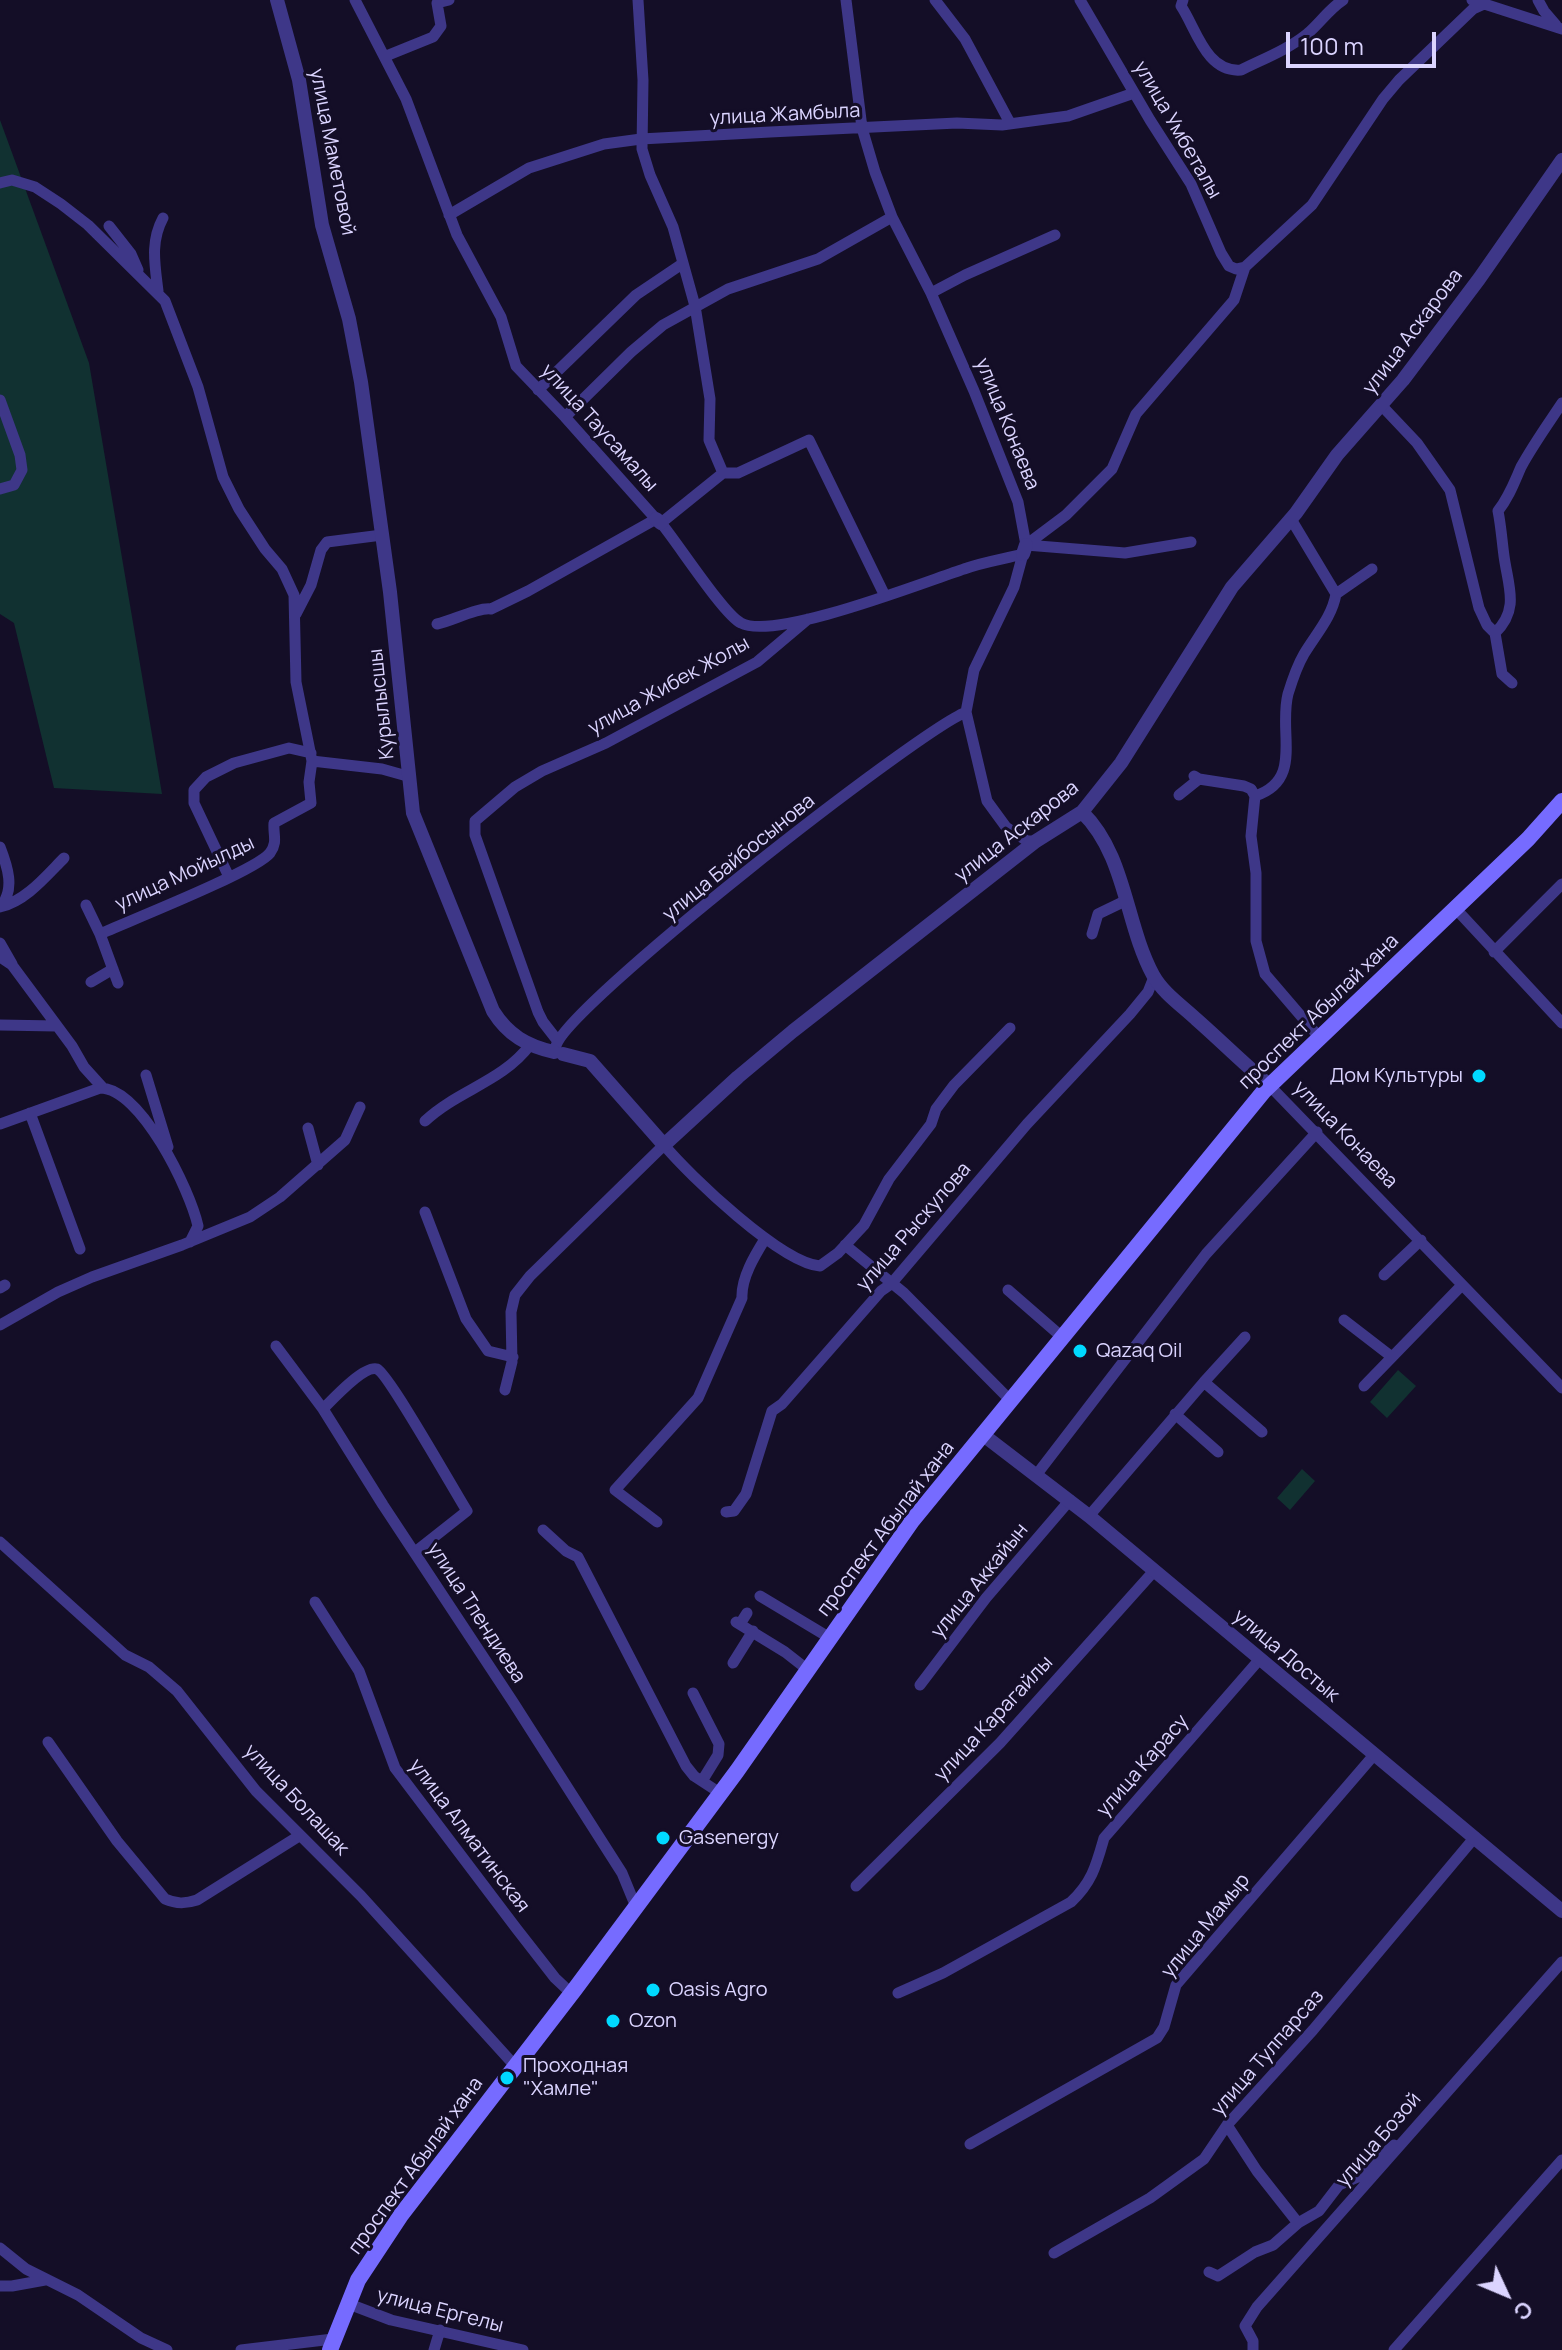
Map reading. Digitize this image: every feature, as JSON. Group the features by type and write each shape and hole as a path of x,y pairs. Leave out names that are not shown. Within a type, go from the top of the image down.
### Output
{"main road":[{"name":"проспект Абылай хана","path":"332,2344 358,2280 401,2215 572,1994 720,1793 912,1521 1269,1085 1528,839 1562,801"}],"street":[{"name":"улица Маметовой","path":"277,0 304,103 322,225 341,288 357,359"},
{"name":"улица Таусамалы","path":"355,0 406,99 449,215 474,270 501,317 516,366 658,521 738,622 748,627 809,619"},
{"path":"386,56 433,37 441,26 437,3 449,0"},
{"path":"638,0 643,80 641,139 650,175 673,227 695,306 710,399 709,440 723,473"},
{"name":"улица Конаева","path":"846,0 862,128 892,217 931,293 975,392 1018,502 1024,549 1014,587 974,670 966,712 987,801 1006,827 1027,841 1036,841"},
{"path":"935,0 965,39 1010,123"},
{"name":"улица Умбеталы","path":"1080,0 1191,184 1229,266 1236,269 1245,267"},
{"path":"1183,0 1181,6 1209,56 1234,71 1288,48 1308,34 1343,0"},
{"path":"1472,0 1560,27"},
{"path":"1538,0 1560,27"},
{"name":"улица Жибек Жолы","path":"558,1048 538,1012 475,835 475,821 515,787 542,771 606,743 757,662 809,619 1024,549 1078,504 1112,469 1136,414 1234,300 1245,267 1312,205 1399,80 1473,9 1484,4"},
{"name":"улица Жамбыла","path":"449,215 529,168 604,144 641,139 1010,123 1068,116 1134,93"},
{"name":"улица Аскарова","path":"505,1390 513,1357 511,1312 515,1295 530,1276 738,1077 1036,841 1082,812 1121,763 1232,587 1291,519 1337,455 1382,406 1479,279 1562,160"},
{"path":"0,183 12,180 35,187 88,225 165,301 198,387 223,477 239,509 282,569 294,595 296,682 312,757"},
{"path":"565,417 650,335 695,306 728,289 818,259 892,217"},
{"path":"158,291 155,233 163,218"},
{"path":"109,226 131,254 140,274"},
{"path":"931,293 1055,235"},
{"path":"538,390 636,295 682,264"},
{"name":"Курылысшы","path":"357,359 382,535 413,813 493,1011 506,1027 530,1045"},
{"path":"0,400 20,455 22,470 14,485 0,489"},
{"path":"1495,633 1508,615 1512,595 1498,511 1509,497 1528,455 1562,403"},
{"path":"1382,406 1417,443 1450,490 1479,608 1487,625 1495,633 1502,674 1512,683"},
{"path":"437,624 456,620 486,607 491,609 528,591 658,521 723,473 738,473 809,440 885,596"},
{"path":"1255,796 1270,791 1281,779 1286,755 1284,738 1288,694 1299,663 1334,605 1336,594 1291,519"},
{"path":"295,616 327,542 382,535"},
{"path":"1024,549 1125,553 1191,542"},
{"path":"1336,594 1372,569"},
{"name":"улица Байбосынова","path":"558,1048 570,1024 726,888 908,748 966,712"},
{"path":"229,877 194,803 194,790 206,777 234,763 289,748 312,757 407,776"},
{"name":"улица Мойылды","path":"118,983 100,934 229,877 269,855 275,842 274,823 308,806 311,799 309,782 312,757"},
{"path":"1179,795 1197,777 1251,789 1255,796 1251,836 1256,873 1256,941 1265,974 1319,1037"},
{"name":"улица Конаева","path":"1082,812 1105,842 1139,943 1154,977 1180,1006 1317,1132 1562,1388"},
{"path":"0,847 8,871 9,889 0,907"},
{"path":"0,907 21,898 64,858"},
{"path":"1494,952 1562,884"},
{"path":"1092,934 1098,914 1127,900"},
{"path":"86,905 100,934"},
{"path":"1455,908 1562,1023"},
{"path":"0,943 12,965 92,1078 103,1088 124,1097 171,1158"},
{"path":"0,957 12,965"},
{"path":"91,982 113,969"},
{"name":"улица Рыскулова","path":"726,1512 734,1511 746,1494 772,1411 799,1385 881,1291 891,1284 1027,1124 1130,1014 1148,992 1154,977"},
{"path":"0,1025 56,1026"},
{"path":"425,1121 465,1091 504,1071 530,1045 558,1048 590,1061 697,1179 765,1239 811,1265 820,1266 845,1245 873,1212 889,1179 931,1124 936,1109 954,1085 1010,1028"},
{"path":"146,1075 171,1158 196,1216 198,1226 189,1242"},
{"path":"0,1124 103,1088"},
{"path":"0,1325 58,1292 250,1217 280,1197 345,1140 360,1107"},
{"path":"30,1113 80,1249"},
{"path":"308,1128 318,1165"},
{"path":"1037,1474 1206,1254 1317,1132"},
{"path":"425,1212 466,1319 488,1351 513,1357"},
{"path":"657,1522 615,1490 698,1398 742,1298 755,1256 765,1239"},
{"path":"1384,1275 1421,1240"},
{"path":"845,1245 904,1293 1010,1400"},
{"path":"1364,1386 1462,1285"},
{"path":"1008,1290 1062,1337"},
{"path":"1344,1320 1392,1357"},
{"path":"1089,1516 1245,1337"},
{"name":"улица Тлендиева","path":"276,1346 323,1409 622,1873 636,1907"},
{"path":"323,1409 371,1369 382,1373 399,1398 467,1511 415,1552"},
{"path":"1204,1382 1262,1432"},
{"path":"1175,1414 1218,1452"},
{"name":"улица Достык","path":"982,1434 1070,1500 1562,1911"},
{"name":"улица Аккайын","path":"920,1685 986,1598 1070,1500"},
{"path":"543,1530 566,1551 578,1557 686,1766 720,1793"},
{"name":"улица Болашак","path":"0,1542 125,1655 149,1667 175,1688 256,1791 361,1896 516,2067"},
{"name":"улица Карагайлы","path":"856,1886 1000,1743 1154,1571"},
{"path":"760,1596 830,1638"},
{"name":"улица Алматинская","path":"315,1602 359,1671 395,1768 526,1941 572,1994"},
{"path":"747,1613 738,1623 808,1670"},
{"path":"733,1663 753,1631"},
{"name":"улица Карасу","path":"898,1993 943,1973 1071,1902 1093,1874 1104,1838 1259,1660"},
{"path":"693,1693 719,1744 718,1755 702,1781"},
{"path":"48,1742 117,1841 165,1899 176,1903 197,1900 299,1836"},
{"name":"улица Мамыр","path":"970,2144 1157,2038 1164,2027 1176,1985 1374,1755"},
{"name":"улица Тулпарсаз","path":"1054,2253 1150,2198 1204,2159 1227,2125 1313,2030 1475,1837"},
{"name":"улица Бозой","path":"1253,2350 1253,2341 1245,2326 1257,2307 1562,1962"},
{"path":"1227,2125 1257,2171 1298,2223"},
{"path":"1209,2272 1218,2276 1255,2252 1273,2245 1298,2223 1319,2211 1339,2185 1358,2177 1392,2144 1398,2147"},
{"path":"1394,2350 1562,2160"},
{"path":"0,2248 26,2269 78,2295 141,2338 167,2350"},
{"path":"0,2286 45,2280"},
{"name":"улица Ергелы","path":"349,2304 391,2320 523,2350"},
{"path":"434,2350 440,2330"},
{"path":"241,2350 332,2344"}],"green space":[{"path":"0,120 89,363 162,794 54,788 14,623 0,614"},
{"path":"1398,1370 1416,1386 1387,1418 1370,1402"},
{"path":"1302,1469 1315,1481 1290,1510 1277,1498"}],"place":[{"name":"Дом Культуры","path":"1479,1076"},
{"name":"Qazaq Oil","path":"1080,1351"},
{"name":"Gasenergy","path":"663,1838"},
{"name":"Oasis Agro","path":"653,1990"},
{"name":"Ozon","path":"613,2021"},
{"name":"Проходная \"Хамле\"","path":"507,2078"}]}
